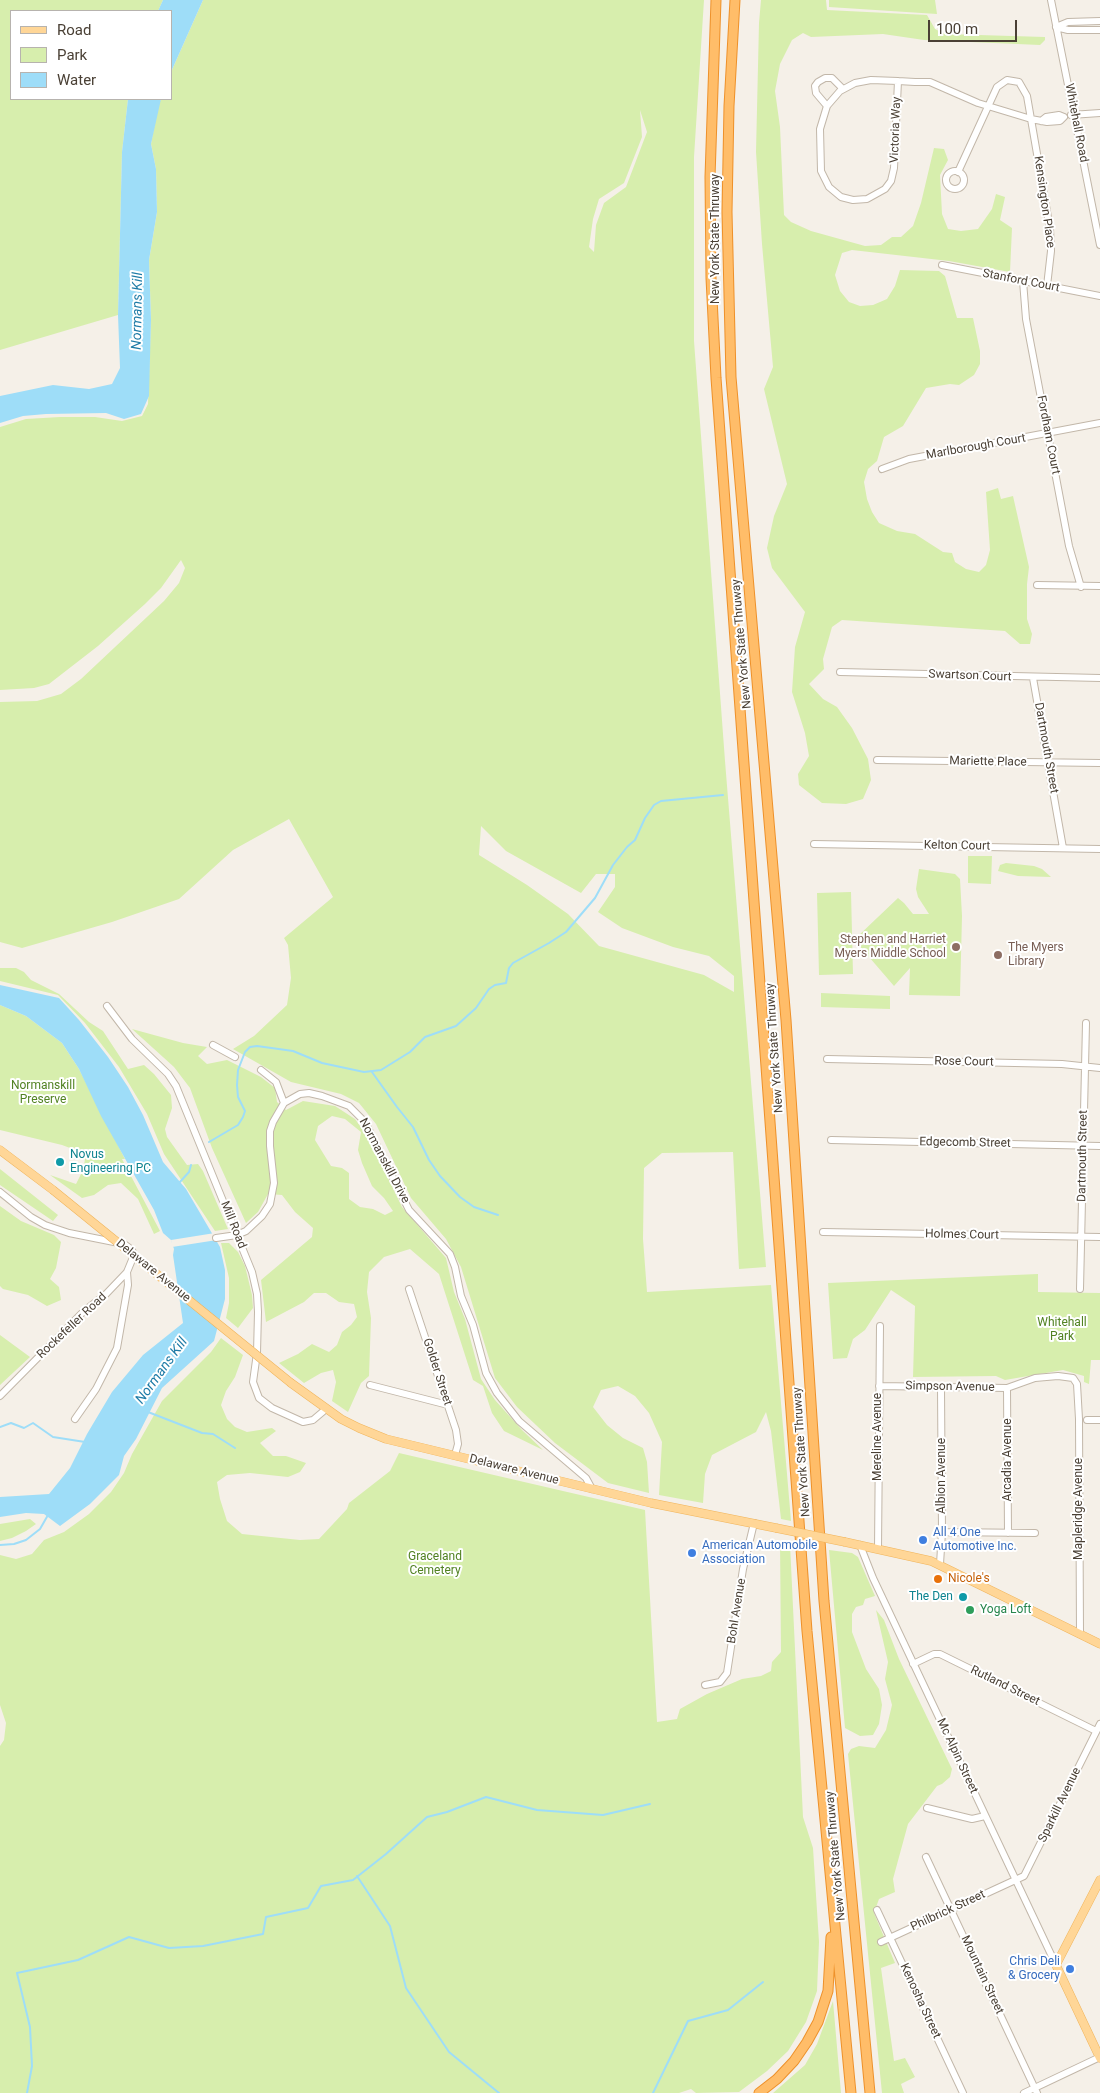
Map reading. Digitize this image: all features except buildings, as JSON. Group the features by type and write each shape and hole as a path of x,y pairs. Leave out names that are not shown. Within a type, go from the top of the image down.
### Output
{"highway":[{"name":"New York State Thruway","path":"716,0 710,150 711,278 716,378 808,1641 851,2093"},
{"name":"New York State Thruway","path":"735,0 729,115 727,212 732,377 786,1020 824,1601 870,2093"},
{"path":"759,2093 777,2079 794,2061 811,2036 822,2014 831,1969 831,1884"},
{"path":"860,1982 875,2093"}],"main road":[{"name":"Delaware Avenue","path":"0,1150 53,1190 291,1383 350,1424 377,1435 455,1456 592,1489 860,1545 940,1564 1100,1644"},
{"path":"1100,1880 1056,1965 1100,2058"}],"street":[{"name":"Whitehall Road","path":"1051,0 1100,245"},
{"path":"1056,27 1068,22 1100,21"},
{"path":"1056,27 1068,30 1100,30"},
{"path":"827,106 816,93 815,86 818,82 825,78 832,78 843,88"},
{"name":"Kensington Place","path":"988,107 998,85 1007,80 1014,80 1021,84 1026,91 1050,232 1051,258 1047,286"},
{"name":"Victoria Way","path":"898,81 893,174 887,187 867,199 853,200 841,198 831,190 820,166 820,129 827,106 843,88 864,81 898,81 933,83 988,107 1047,122 1060,120 1074,114 1100,113"},
{"path":"958,172 988,107"},
{"path":"1091,197 1100,197"},
{"name":"Stanford Court","path":"942,265 1100,296"},
{"name":"Fordham Court","path":"1023,281 1026,319 1069,546 1081,586"},
{"name":"Marlborough Court","path":"882,469 909,459 1100,423"},
{"path":"1037,585 1100,586"},
{"name":"Swartson Court","path":"840,672 1033,678 1100,678"},
{"name":"Dartmouth Street","path":"1033,678 1063,848"},
{"name":"Mariette Place","path":"877,760 1100,763"},
{"name":"Kelton Court","path":"814,844 1100,849"},
{"name":"Mill Road","path":"107,1006 132,1038 168,1074 176,1086 252,1272 258,1294 257,1353 253,1382 259,1398 272,1408 303,1422 313,1420 326,1409"},
{"name":"Dartmouth Street","path":"1080,1289 1086,1023"},
{"path":"213,1044 235,1057"},
{"name":"Rose Court","path":"827,1059 1085,1066 1100,1068"},
{"path":"216,1238 237,1235 256,1223 267,1210 272,1198 274,1183 270,1131 284,1103 276,1082 261,1070"},
{"name":"Normanskill Drive","path":"284,1103 300,1094 309,1093 342,1102 360,1116 379,1148 409,1210 450,1254 463,1304 472,1325 486,1373 494,1388 519,1421 586,1478 592,1489"},
{"name":"Edgecomb Street","path":"831,1140 1100,1146"},
{"path":"0,1192 45,1225 62,1231 119,1242 132,1250 134,1255 127,1272 128,1285 117,1348 96,1388 75,1419"},
{"name":"Holmes Court","path":"823,1232 1100,1237"},
{"name":"Rockefeller Road","path":"0,1396 83,1312 106,1294 127,1272"},
{"name":"Golder Street","path":"409,1289 457,1437 455,1456"},
{"name":"Mereline Avenue","path":"878,1549 880,1326"},
{"name":"Simpson Avenue","path":"879,1386 1007,1388 1016,1383 1044,1377 1073,1378 1077,1384"},
{"name":"Mapleridge Avenue","path":"1077,1384 1080,1634"},
{"path":"370,1385 448,1405"},
{"name":"Albion Avenue","path":"940,1564 942,1532 941,1388"},
{"name":"Arcadia Avenue","path":"1007,1388 1008,1533"},
{"path":"1087,1420 1100,1420"},
{"name":"Bohl Avenue","path":"705,1685 720,1682 726,1673 744,1569 754,1524"},
{"path":"942,1532 1035,1534"},
{"name":"Mc Alpin Street","path":"860,1545 873,1578 913,1664 1056,1965"},
{"name":"Rutland Street","path":"913,1664 934,1654 944,1656 1096,1731"},
{"name":"Sparkill Avenue","path":"1016,1880 1024,1876 1100,1724"},
{"path":"927,1808 972,1819 985,1816"},
{"name":"Mountain Street","path":"926,1857 1036,2090"},
{"name":"Philbrick Street","path":"881,1942 1016,1880"},
{"name":"Kenosha Street","path":"877,1910 963,2093"},
{"path":"1024,2093 1036,2090 1100,2058"}],"green space":[{"path":"0,0 163,0 158,10 10,10 10,100 128,100 122,152 118,315 0,350"},
{"path":"203,0 704,0 694,157 694,341 725,761 766,1267 739,1269 733,1152 662,1153 644,1168 643,1239 647,1292 771,1285 791,1521 781,1519 771,1431 766,1412 756,1432 712,1455 705,1474 703,1503 659,1495 662,1442 649,1413 635,1396 618,1386 601,1390 593,1407 607,1425 623,1438 643,1448 647,1462 649,1493 608,1483 555,1443 517,1407 495,1378 461,1267 446,1239 411,1198 376,1124 359,1103 341,1094 291,1082 233,1049 254,1036 287,1005 291,978 288,945 284,938 333,897 289,819 233,850 179,899 112,922 22,948 0,942 0,702 37,701 61,694 81,679 164,601 179,583 185,568 181,560 161,588 145,604 98,646 49,684 34,688 0,690 0,427 26,419 60,417 95,417 122,421 142,416 148,404 151,320 149,260 157,212 156,169 151,144 161,100 172,100 172,70","holes":["640,110 647,132 626,187 604,203 596,225 594,252 589,247 593,219 599,199 624,183 642,137","481,826 506,851 581,893 596,874 615,874 615,887 598,912 622,928 673,947 709,956 734,976 734,992 704,975 599,946 568,914 527,885 479,855"]},
{"path":"761,0 826,0 827,10 927,15 935,29 945,34 1045,37 1045,40 1040,45 924,40 883,34 811,37 803,33 792,40 780,64 775,91 780,127 784,215 791,222 811,231 865,246 881,245 892,237 901,237 913,226 921,203 934,148 944,149 948,160 940,175 942,214 948,229 961,231 978,229 992,209 996,194 1005,197 1000,220 1012,228 1010,272 949,261 852,250 842,253 835,275 840,291 849,302 860,306 873,305 887,299 895,286 900,270 939,271 945,276 957,318 973,318 980,351 980,364 974,375 959,385 950,384 926,388 903,426 884,437 877,461 868,469 864,482 867,499 879,523 897,531 915,534 943,552 952,553 955,562 966,569 979,572 986,565 990,550 986,492 998,488 1001,499 1013,496 1029,567 1027,619 1032,634 1030,644 1020,644 1005,631 842,620 832,627 823,659 824,669 809,684 823,699 837,707 852,728 868,759 871,780 863,799 846,804 822,803 799,785 798,774 809,756 805,733 792,692 795,647 805,612 772,568 767,548 774,516 787,484 764,389 773,367 756,152"},
{"path":"829,0 935,0 937,14 829,7"},
{"path":"968,856 992,856 991,884 968,883"},
{"path":"1006,863 1034,866 1042,869 1051,877 1018,876 998,871 1000,865"},
{"path":"919,869 955,874 960,879 962,916 960,996 909,995 910,968 894,986 857,943 857,937 898,898 913,914 929,914 918,897 916,889"},
{"path":"851,892 853,974 819,975 817,893"},
{"path":"0,968 16,968 24,972 31,980 59,994 89,1022 103,1031 128,1069 144,1065 154,1074 171,1095 172,1108 165,1129 167,1137 187,1165 198,1164 203,1171 228,1229 215,1231 164,1154 147,1114 119,1067 85,1023 58,995 0,981"},
{"path":"821,993 890,996 890,1009 821,1007"},
{"name":"Normanskill Preserve","path":"0,1005 26,1016 62,1043 79,1069 125,1159 122,1159 160,1231 154,1234 138,1199 121,1183 108,1185 94,1195 82,1198 50,1175 76,1184 83,1170 86,1154 62,1145 0,1130"},
{"path":"132,1029 183,1043 207,1047 198,1056 207,1064 227,1060 261,1077 275,1088 277,1102 286,1110 303,1101 335,1106 355,1119 368,1137 402,1207 446,1258 454,1292 465,1319 481,1379 495,1400 543,1450 504,1431 492,1413 483,1386 473,1380 439,1274 410,1249 384,1257 369,1272 367,1292 371,1318 369,1376 361,1383 348,1412 332,1401 336,1382 333,1370 321,1373 304,1383 279,1363 298,1354 312,1344 329,1352 337,1345 342,1332 357,1317 354,1304 339,1302 326,1293 314,1293 304,1302 266,1322 261,1280 312,1237 313,1228 295,1212 282,1195 268,1194 258,1212 246,1223 212,1148 190,1088 174,1067","holes":["332,1116 345,1119 361,1132 358,1150 362,1163 372,1186 393,1211 385,1215 373,1209 360,1207 349,1199 349,1173 342,1168 331,1166 315,1140 318,1126"]},
{"path":"0,1169 58,1215 53,1221 0,1185"},
{"path":"0,1206 21,1221 54,1235 61,1242 56,1268 50,1279 59,1287 61,1300 47,1306 28,1295 3,1289 0,1286"},
{"path":"221,1243 229,1243 238,1252 245,1266 252,1295 253,1308 238,1328 226,1318 229,1303 229,1278"},
{"name":"Whitehall Park","path":"1038,1274 1038,1292 1100,1293 1100,1360 1091,1360 1089,1384 1084,1382 1084,1376 1063,1370 1005,1380 996,1376 913,1377 915,1306 891,1290 865,1330 853,1339 847,1358 833,1359 828,1283"},
{"path":"0,1335 30,1357 0,1385"},
{"name":"Graceland Cemetery","path":"221,1338 243,1355 235,1377 226,1391 221,1405 227,1419 235,1427 247,1432 272,1428 276,1431 260,1443 273,1456 286,1456 306,1463 300,1472 288,1477 250,1473 227,1475 217,1482 227,1521 242,1534 300,1540 319,1539 347,1509 349,1503 390,1471 399,1453 645,1510 657,1722 677,1719 680,1709 707,1694 742,1679 761,1676 771,1671 772,1662 781,1652 780,1541 790,1544 803,1817 813,1848 819,1942 817,1991 806,2022 788,2051 767,2071 739,2092 696,2093 691,2089 679,2093 0,2093 0,1746 4,1740 6,1723 0,1705 0,1555 16,1559 32,1554 44,1540 64,1532 89,1514 111,1492 124,1473 132,1454 162,1401 211,1352"},
{"path":"30,1519 36,1524 12,1538 0,1541 0,1524"},
{"path":"829,1550 852,1553 858,1557 875,1596 865,1599 863,1605 856,1607 852,1614 852,1632 866,1669 879,1689 882,1705 879,1724 873,1735 860,1736 845,1728"},
{"path":"876,1610 884,1620 899,1659 952,1769 950,1777 937,1786 908,1824 893,1879 895,1892 879,1899 874,1913 895,1963 881,1968 894,2061 905,2058 915,2077 901,2084 904,2093 882,2093 848,1754 851,1749 859,1746 875,1748 886,1730 892,1705 885,1679 888,1662"},
{"path":"833,2001 841,2093 773,2093 805,2065 817,2044"}],"water":[{"path":"163,0 203,0 172,70 172,10 158,10"},
{"name":"Normans Kill","path":"128,100 161,100 151,144 156,169 157,212 149,260 151,320 149,396 141,414 124,419 106,413 46,414 23,416 0,423 0,396 53,385 89,389 112,384 120,368 118,315 122,152"},
{"name":"Normans Kill","path":"0,985 59,998 79,1020 108,1057 128,1087 143,1115 163,1162 186,1189 220,1247 225,1270 225,1299 214,1341 162,1388 136,1439 124,1456 119,1475 90,1504 60,1526 44,1514 26,1513 0,1517 0,1497 49,1494 70,1468 87,1434 112,1392 143,1355 183,1323 173,1255 174,1249 171,1240 163,1233 154,1210 101,1116 79,1069 62,1043 26,1016 0,1005"}],"pier":[{"path":"215,1233 217,1240 172,1247 171,1240"}],"waterway":[{"path":"209,1142 238,1125 243,1117 245,1111 238,1097 238,1070 245,1052 250,1047 257,1046 293,1051 322,1063 364,1072 381,1070 410,1052 425,1037 456,1026 476,1008 489,989 495,985 506,983 509,968 513,963 566,932 595,898 613,865 635,840 645,818 654,805 661,801 723,795"},
{"path":"372,1072 413,1127 429,1160 440,1176 460,1197 474,1207 498,1215"},
{"path":"179,1183 189,1172 191,1165"},
{"name":"Normans Kill","path":"148,1412 202,1433 213,1434 235,1448"},
{"path":"0,1427 11,1423 24,1428 33,1423 53,1437 85,1442"},
{"path":"0,1545 14,1544 26,1540 40,1529 48,1515"},
{"path":"27,2093 32,2066 30,2027 17,1973 78,1960 129,1937 169,1948 203,1946 263,1934 266,1917 308,1908 321,1886 353,1880 386,1854 427,1817 447,1812 486,1797 537,1810 603,1815 650,1804"},
{"path":"357,1876 390,1926 406,1988 449,2052 499,2093"},
{"path":"653,2093 688,2021 728,2010 763,1982"}],"place":[{"name":"Stephen and Harriet Myers Middle School","path":"956,947"},
{"name":"The Myers Library","path":"998,955"},
{"name":"Novus Engineering PC","path":"60,1162"},
{"name":"All 4 One Automotive Inc.","path":"923,1540"},
{"name":"American Automobile Association","path":"692,1553"},
{"name":"Nicole's","path":"938,1579"},
{"name":"The Den","path":"963,1597"},
{"name":"Yoga Loft","path":"970,1610"},
{"name":"Chris Deli & Grocery","path":"1070,1969"}]}
